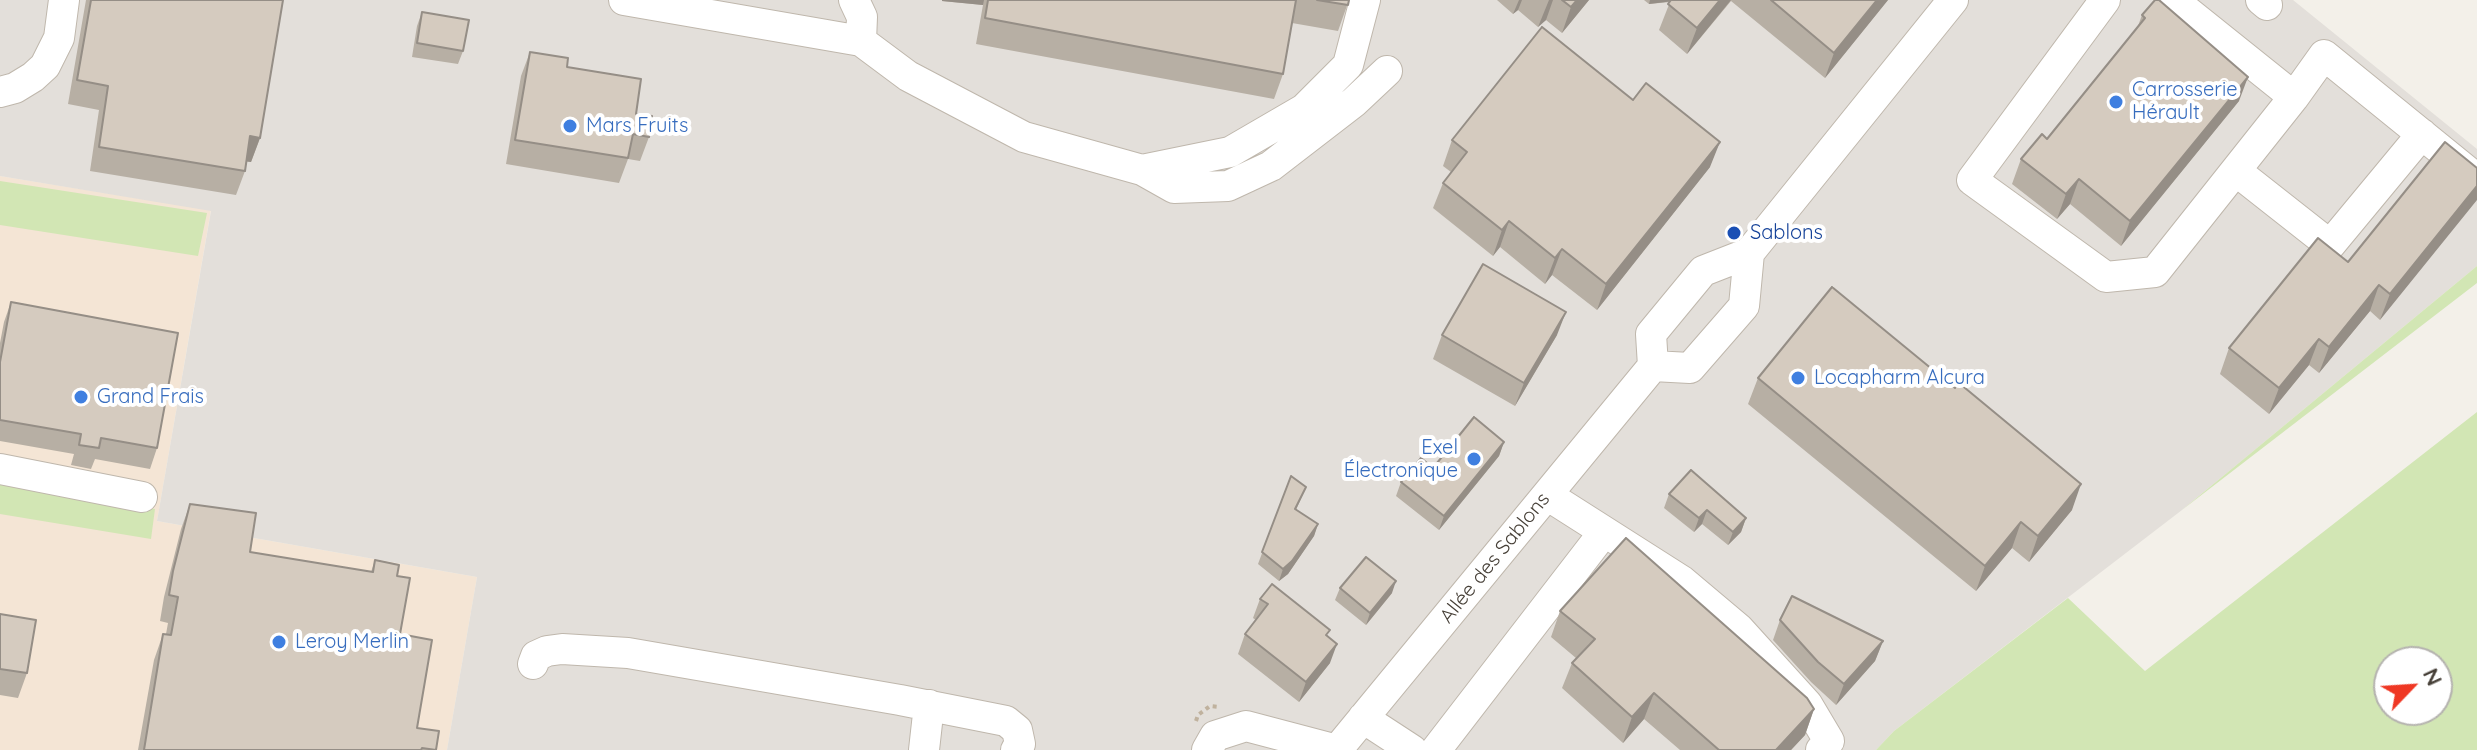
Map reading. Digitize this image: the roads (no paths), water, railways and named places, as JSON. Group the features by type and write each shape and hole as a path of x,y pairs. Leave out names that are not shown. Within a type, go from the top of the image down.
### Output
{"street":[{"path":"0,92 15,88 45,66 59,38 64,0"},
{"path":"624,0 861,41 908,76 1024,137 1142,170 1174,188 1228,186 1271,166 1354,102 1387,71"},
{"path":"854,0 862,17 861,41"},
{"path":"1749,253 1744,306 1690,368 1653,366 1651,334 1703,271 1749,253 1953,0"},
{"path":"2105,0 1972,180 2106,277 2155,272 2324,55 2477,179"},
{"path":"2173,0 2294,97"},
{"path":"1142,170 1230,152 1304,109 1348,65 1369,2"},
{"path":"2236,171 2330,245 2422,134"},
{"name":"Allée des Sablons","path":"1337,750 1653,366"},
{"path":"0,469 142,497"},
{"path":"1547,495 1682,581 1739,629 1807,704 1829,741 1821,750"},
{"path":"1436,750 1604,532"},
{"path":"533,664 536,656 562,649 628,653 929,705 1006,721 1017,730 1020,744 1016,750"},
{"path":"924,750 929,705"},
{"path":"1363,718 1412,750"},
{"path":"1207,750 1215,736 1246,726 1337,750"}],"place":[{"name":"Carrosserie Hérault","path":"2116,102"},
{"name":"Mars Fruits","path":"570,126"},
{"name":"Sablons","path":"1734,233"},
{"name":"Locapharm Alcura","path":"1798,378"},
{"name":"Grand Frais","path":"81,397"},
{"name":"Exel Électronique","path":"1474,459"},
{"name":"Leroy Merlin","path":"279,642"}]}
